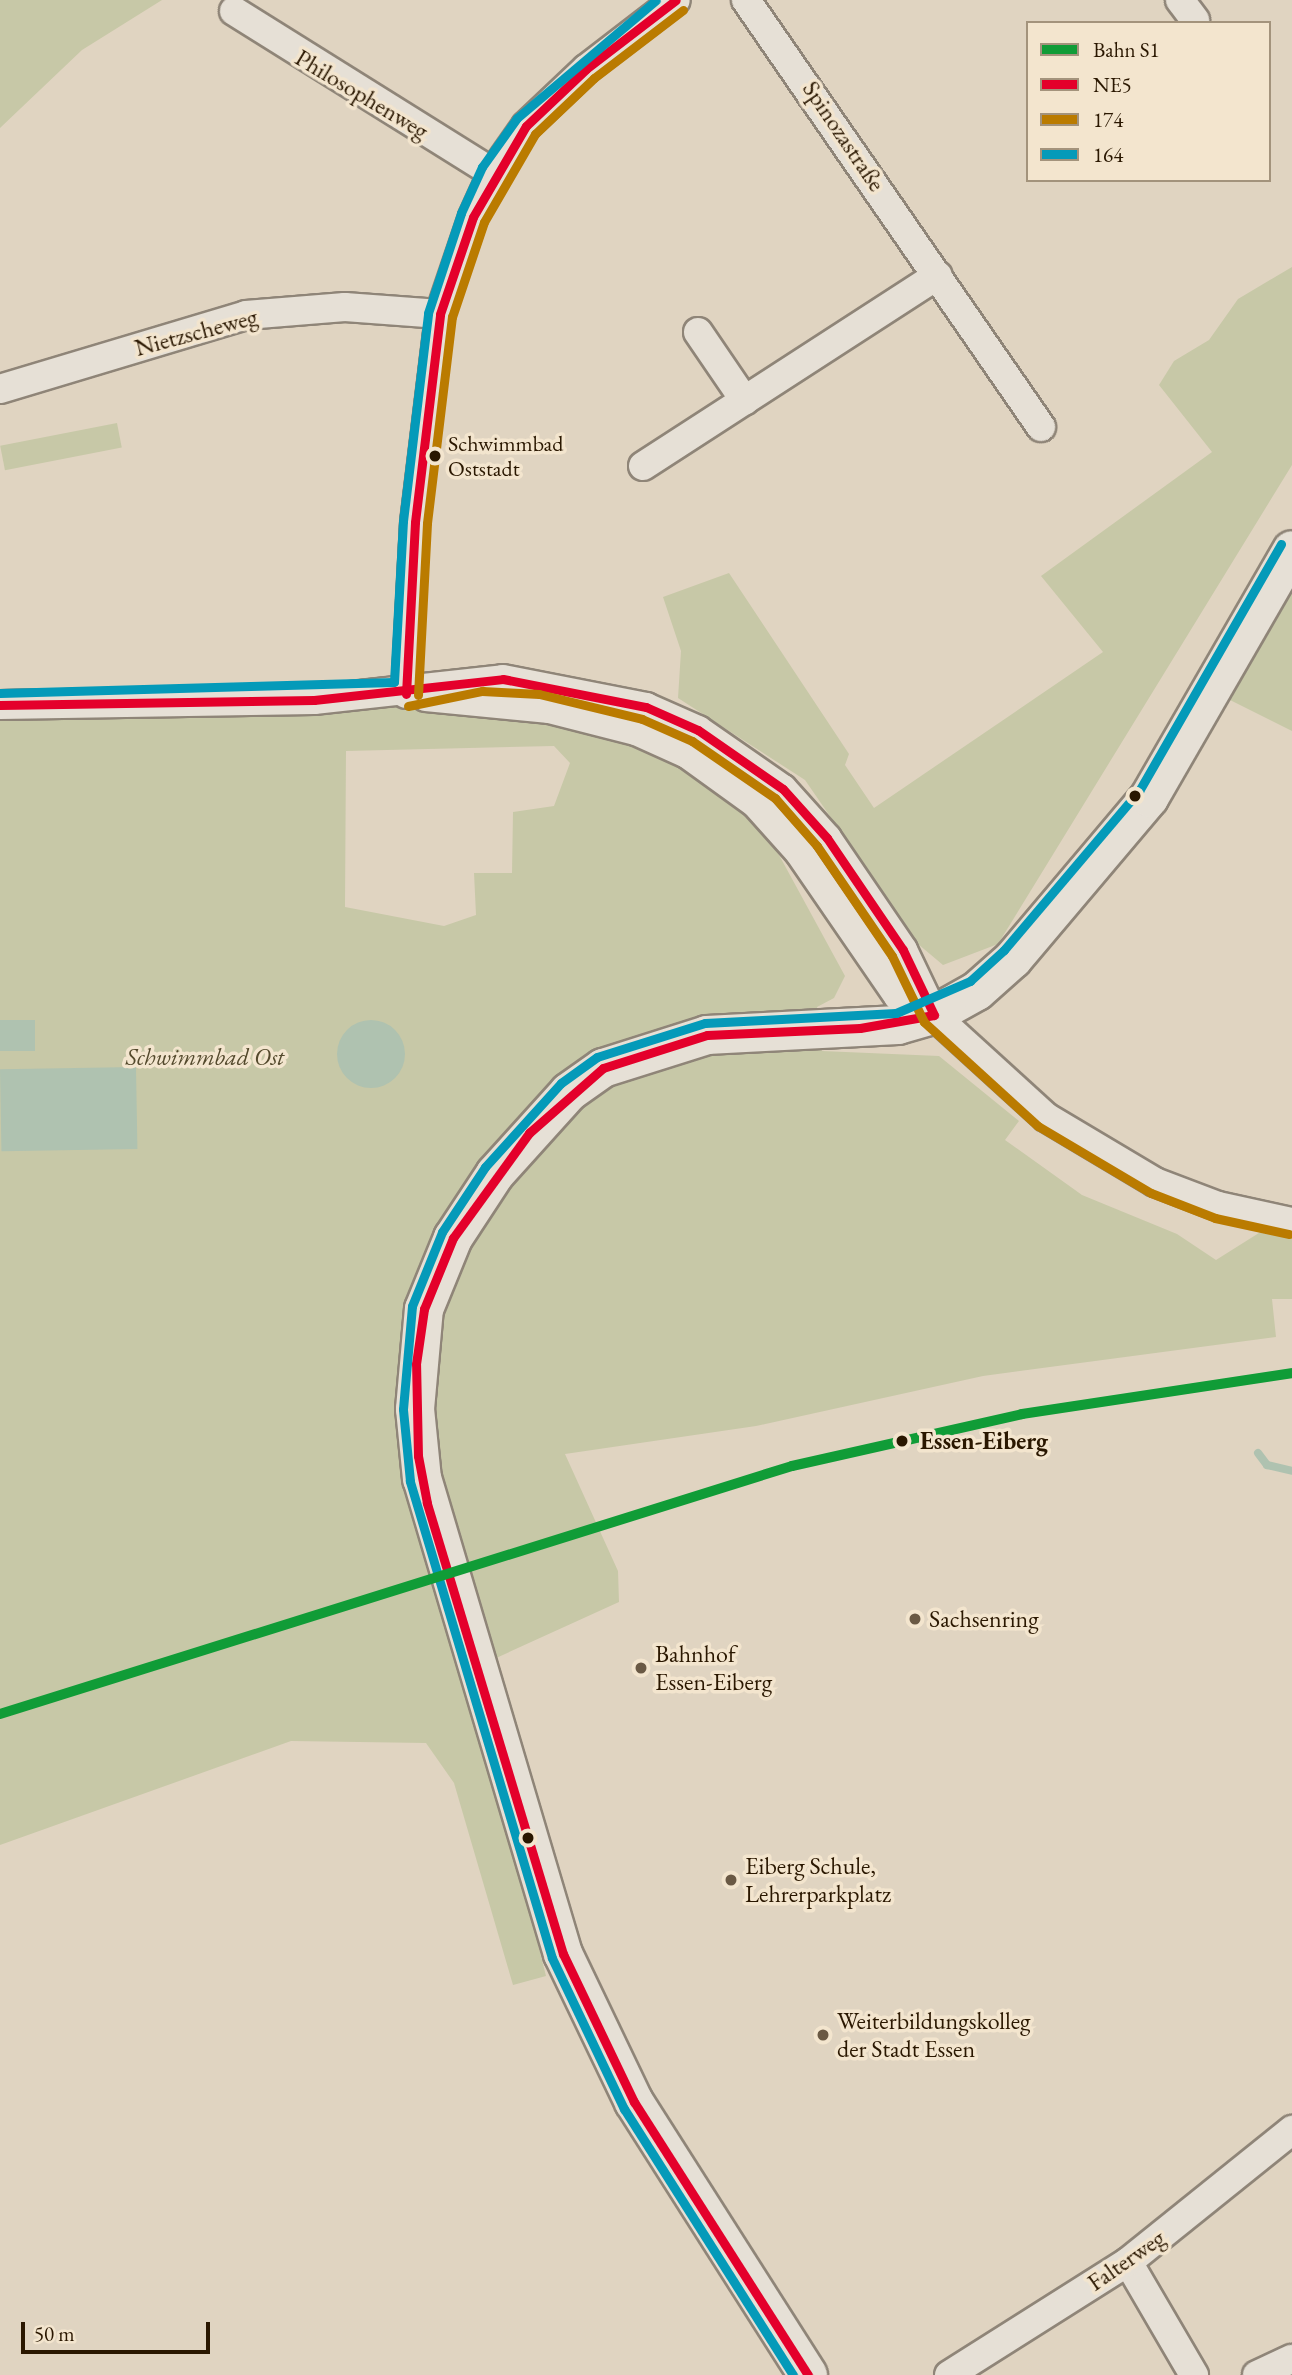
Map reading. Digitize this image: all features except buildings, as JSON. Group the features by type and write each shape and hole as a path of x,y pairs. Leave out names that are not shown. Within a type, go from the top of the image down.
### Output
{"street":[{"path":"406,694 415,522 440,314 493,173 526,126 586,69 676,0"},
{"name":"Spinozastraße","path":"746,0 1041,427"},
{"name":"Philosophenweg","path":"234,11 493,173"},
{"path":"643,466 938,275"},
{"name":"Nietzscheweg","path":"0,388 246,315 345,307 440,314"},
{"path":"698,332 745,401"},
{"path":"808,2375 608,2056 563,1954 438,1539 417,1444 416,1364 424,1309 453,1238 529,1133 603,1068 645,1052 748,1029 860,1028 934,1015 1013,959 1149,798 1292,550"},
{"path":"0,705 406,694 549,709 636,731 687,754 755,803 799,852 898,996 934,1015 1046,1117 1098,1152 1218,1206 1292,1222"},
{"name":"Falterweg","path":"949,2375 1128,2262 1292,2130"},
{"path":"1128,2262 1194,2375"},
{"path":"1257,2375 1292,2359"}],"green space":[{"path":"0,0 162,0 82,50 0,128"},
{"path":"1292,267 1292,465 998,944 943,965 918,944 805,780 678,698 681,651 663,597 729,573 849,754 845,765 874,808 1103,652 1041,576 1212,452 1159,385 1174,361 1209,340 1238,299"},
{"path":"117,423 122,448 5,470 0,446"},
{"path":"1292,590 1292,731 1230,700"},
{"name":"Schwimmbad Ost","path":"348,699 582,717 748,798 845,976 834,998 817,1007 822,1051 939,1056 1019,1121 1005,1140 1082,1195 1177,1234 1216,1260 1278,1221 1292,1223 1292,1299 1272,1299 1276,1337 983,1376 756,1426 565,1454 618,1571 619,1602 494,1659 489,1749 546,1976 513,1985 454,1783 426,1743 291,1741 0,1845 0,706","holes":["554,746 570,763 554,806 513,812 512,873 474,873 476,915 444,926 345,907 346,751"]}],"shaded area":[{"path":"0,1020 35,1020 35,1051 0,1051"},
{"path":"364,1020 378,1020 390,1025 400,1035 405,1054 400,1073 390,1083 378,1088 364,1088 352,1083 342,1073 337,1061 337,1047 342,1035 352,1025"},
{"path":"136,1067 137,1149 1,1151 0,1069"}],"waterway":[{"path":"1258,1453 1267,1465 1292,1471"}],"rail line":[{"name":"S1","path":"0,1714 792,1466 1022,1414 1292,1373"}],"transit line":[{"name":"164","path":"0,693 394,682 403,521 428,313 461,213 482,167 517,118 656,0"},
{"name":"NE5","path":"406,694 415,522 440,314 473,217 526,126 586,69 676,0"},
{"name":"174","path":"418,695 427,523 452,317 484,222 535,134 594,78 683,10"},
{"name":"164","path":"793,2375 624,2109 552,1958 410,1481 403,1409 412,1306 442,1232 485,1167 561,1083 597,1057 705,1023 896,1013 970,981 1004,950 1139,791 1281,544"},
{"name":"NE5","path":"0,705 314,700 503,679 646,707 698,730 783,789 827,838 903,950 934,1015"},
{"name":"174","path":"408,706 482,691 539,694 642,719 692,741 775,798 817,846 892,956 924,1022 1038,1126 1151,1193 1215,1218 1289,1234"},
{"name":"NE5","path":"808,2375 634,2102 563,1954 427,1503 418,1456 416,1364 424,1309 453,1238 529,1133 603,1068 707,1035 860,1028 934,1015"}],"place":[{"name":"Schwimmbad Oststadt","path":"435,456"},
{"name":"Essen-Eiberg","path":"902,1441"},
{"name":"Sachsenring","path":"915,1619"},
{"name":"Bahnhof Essen-Eiberg","path":"641,1668"},
{"name":"Eiberg Schule, Lehrerparkplatz","path":"731,1880"},
{"name":"Weiterbildungskolleg der Stadt Essen","path":"823,2035"}]}
